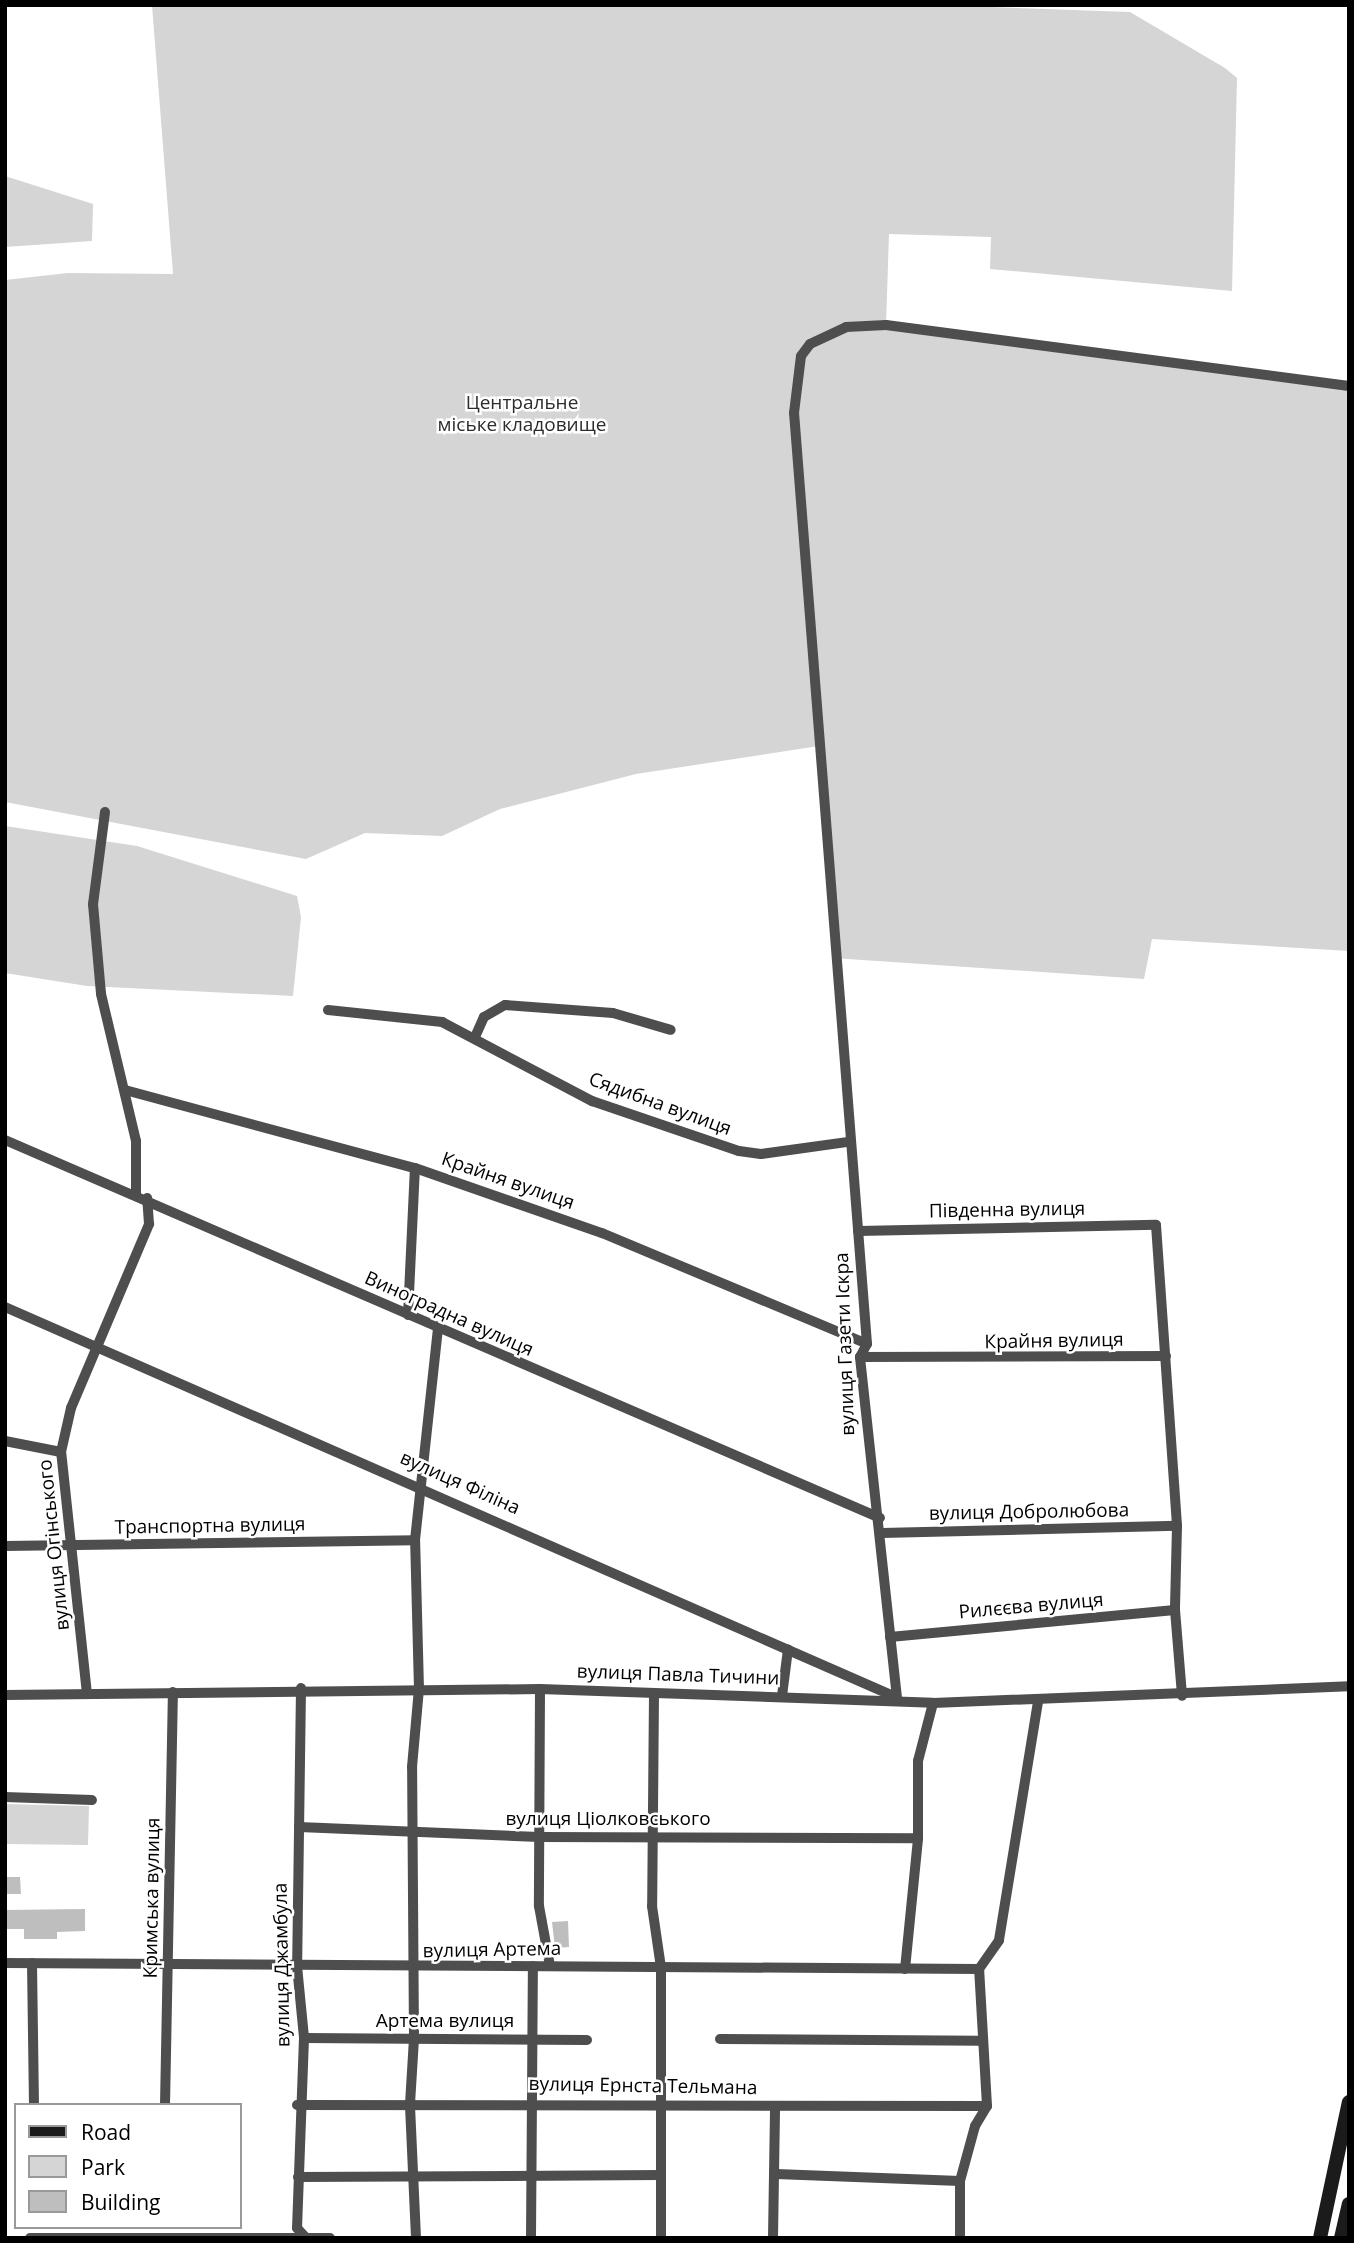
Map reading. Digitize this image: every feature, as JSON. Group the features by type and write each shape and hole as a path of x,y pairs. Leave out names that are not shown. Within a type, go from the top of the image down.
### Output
{"main road":[{"path":"1320,2238 1349,2102"},
{"path":"1341,2238 1349,2204"}],"street":[{"name":"вулиця Газети Іскра","path":"897,1698 880,1518 867,1456 860,1357 867,1344 848,1142 842,1030 794,426 793,392 800,355 837,331 886,325 1349,386"},
{"name":"вулиця Огінського","path":"87,1694 74,1546 61,1452 71,1408 149,1224 141,1196 136,1141 101,994 93,904 104,812"},
{"path":"475,1037 484,1017 505,1005 613,1013 671,1030"},
{"name":"Сядибна вулиця","path":"328,1010 399,1015 442,1023 475,1037 486,1050 593,1101 739,1152 848,1142"},
{"name":"Крайня вулиця","path":"125,1090 415,1168 602,1233 867,1344"},
{"name":"Виноградна вулиця","path":"5,1140 141,1196 438,1329 880,1518"},
{"path":"408,1315 415,1168"},
{"name":"Південна вулиця","path":"858,1231 1156,1225 1166,1356"},
{"name":"вулиця Філіна","path":"5,1307 97,1343 897,1698"},
{"path":"416,2238 411,2174 410,2104 415,1969 413,1833 419,1689 415,1541 417,1484 438,1329"},
{"name":"Крайня вулиця","path":"860,1357 1166,1356"},
{"path":"1166,1356 1177,1527 1175,1610 1182,1696"},
{"path":"5,1441 61,1452"},
{"name":"вулиця Добролюбова","path":"881,1533 1177,1527"},
{"name":"Транспортна вулиця","path":"5,1546 415,1541"},
{"name":"Рилєєва вулиця","path":"890,1637 1175,1610"},
{"path":"782,1696 788,1649"},
{"name":"вулиця Павла Тичини","path":"5,1695 301,1688 540,1689 897,1698 933,1703 1038,1702 1349,1686"},
{"name":"вулиця Джамбула","path":"301,1688 297,1966 304,2038 298,2105 297,2228 305,2237"},
{"path":"540,1689 539,1906 550,1966"},
{"name":"Кримська вулиця","path":"165,2103 173,1692"},
{"path":"654,1693 652,1906 661,1968 661,2238"},
{"path":"960,2238 960,2181 975,2126 987,2106 980,2041 979,1969 999,1940 1038,1702"},
{"path":"905,1969 918,1838 918,1761 933,1703"},
{"path":"5,1797 92,1800"},
{"name":"вулиця Ціолковського","path":"299,1827 539,1837 918,1838"},
{"name":"вулиця Артема","path":"5,1963 415,1969 550,1966 979,1969"},
{"path":"32,1963 34,2103"},
{"path":"531,2238 533,1966"},
{"name":"Артема вулиця","path":"304,2038 587,2040"},
{"path":"720,2039 980,2041"},
{"name":"вулиця Ернста Тельмана","path":"298,2105 530,2102 987,2106"},
{"path":"773,2238 775,2106"},
{"path":"298,2177 530,2173 661,2175"},
{"path":"776,2174 960,2181"},
{"path":"30,2238 163,2231 330,2238"}],"green space":[{"name":"Центральне міське кладовище","path":"152,5 935,5 1130,12 1225,68 1237,78 1232,291 990,269 991,237 889,234 886,325 1349,386 1349,951 1152,939 1144,979 833,958 819,746 636,774 500,809 442,836 365,833 306,859 5,802 5,280 68,273 173,274"},
{"path":"5,176 93,204 92,241 5,247"},
{"path":"5,826 137,846 297,896 301,917 293,996 87,986 5,973"},
{"path":"5,1804 89,1806 88,1845 5,1844"}],"building":[{"path":"5,1877 20,1877 21,1894 5,1894"},
{"path":"85,1909 85,1931 57,1932 57,1939 24,1939 24,1929 5,1929 5,1910"},
{"path":"568,1921 569,1947 555,1948 552,1922"}]}
